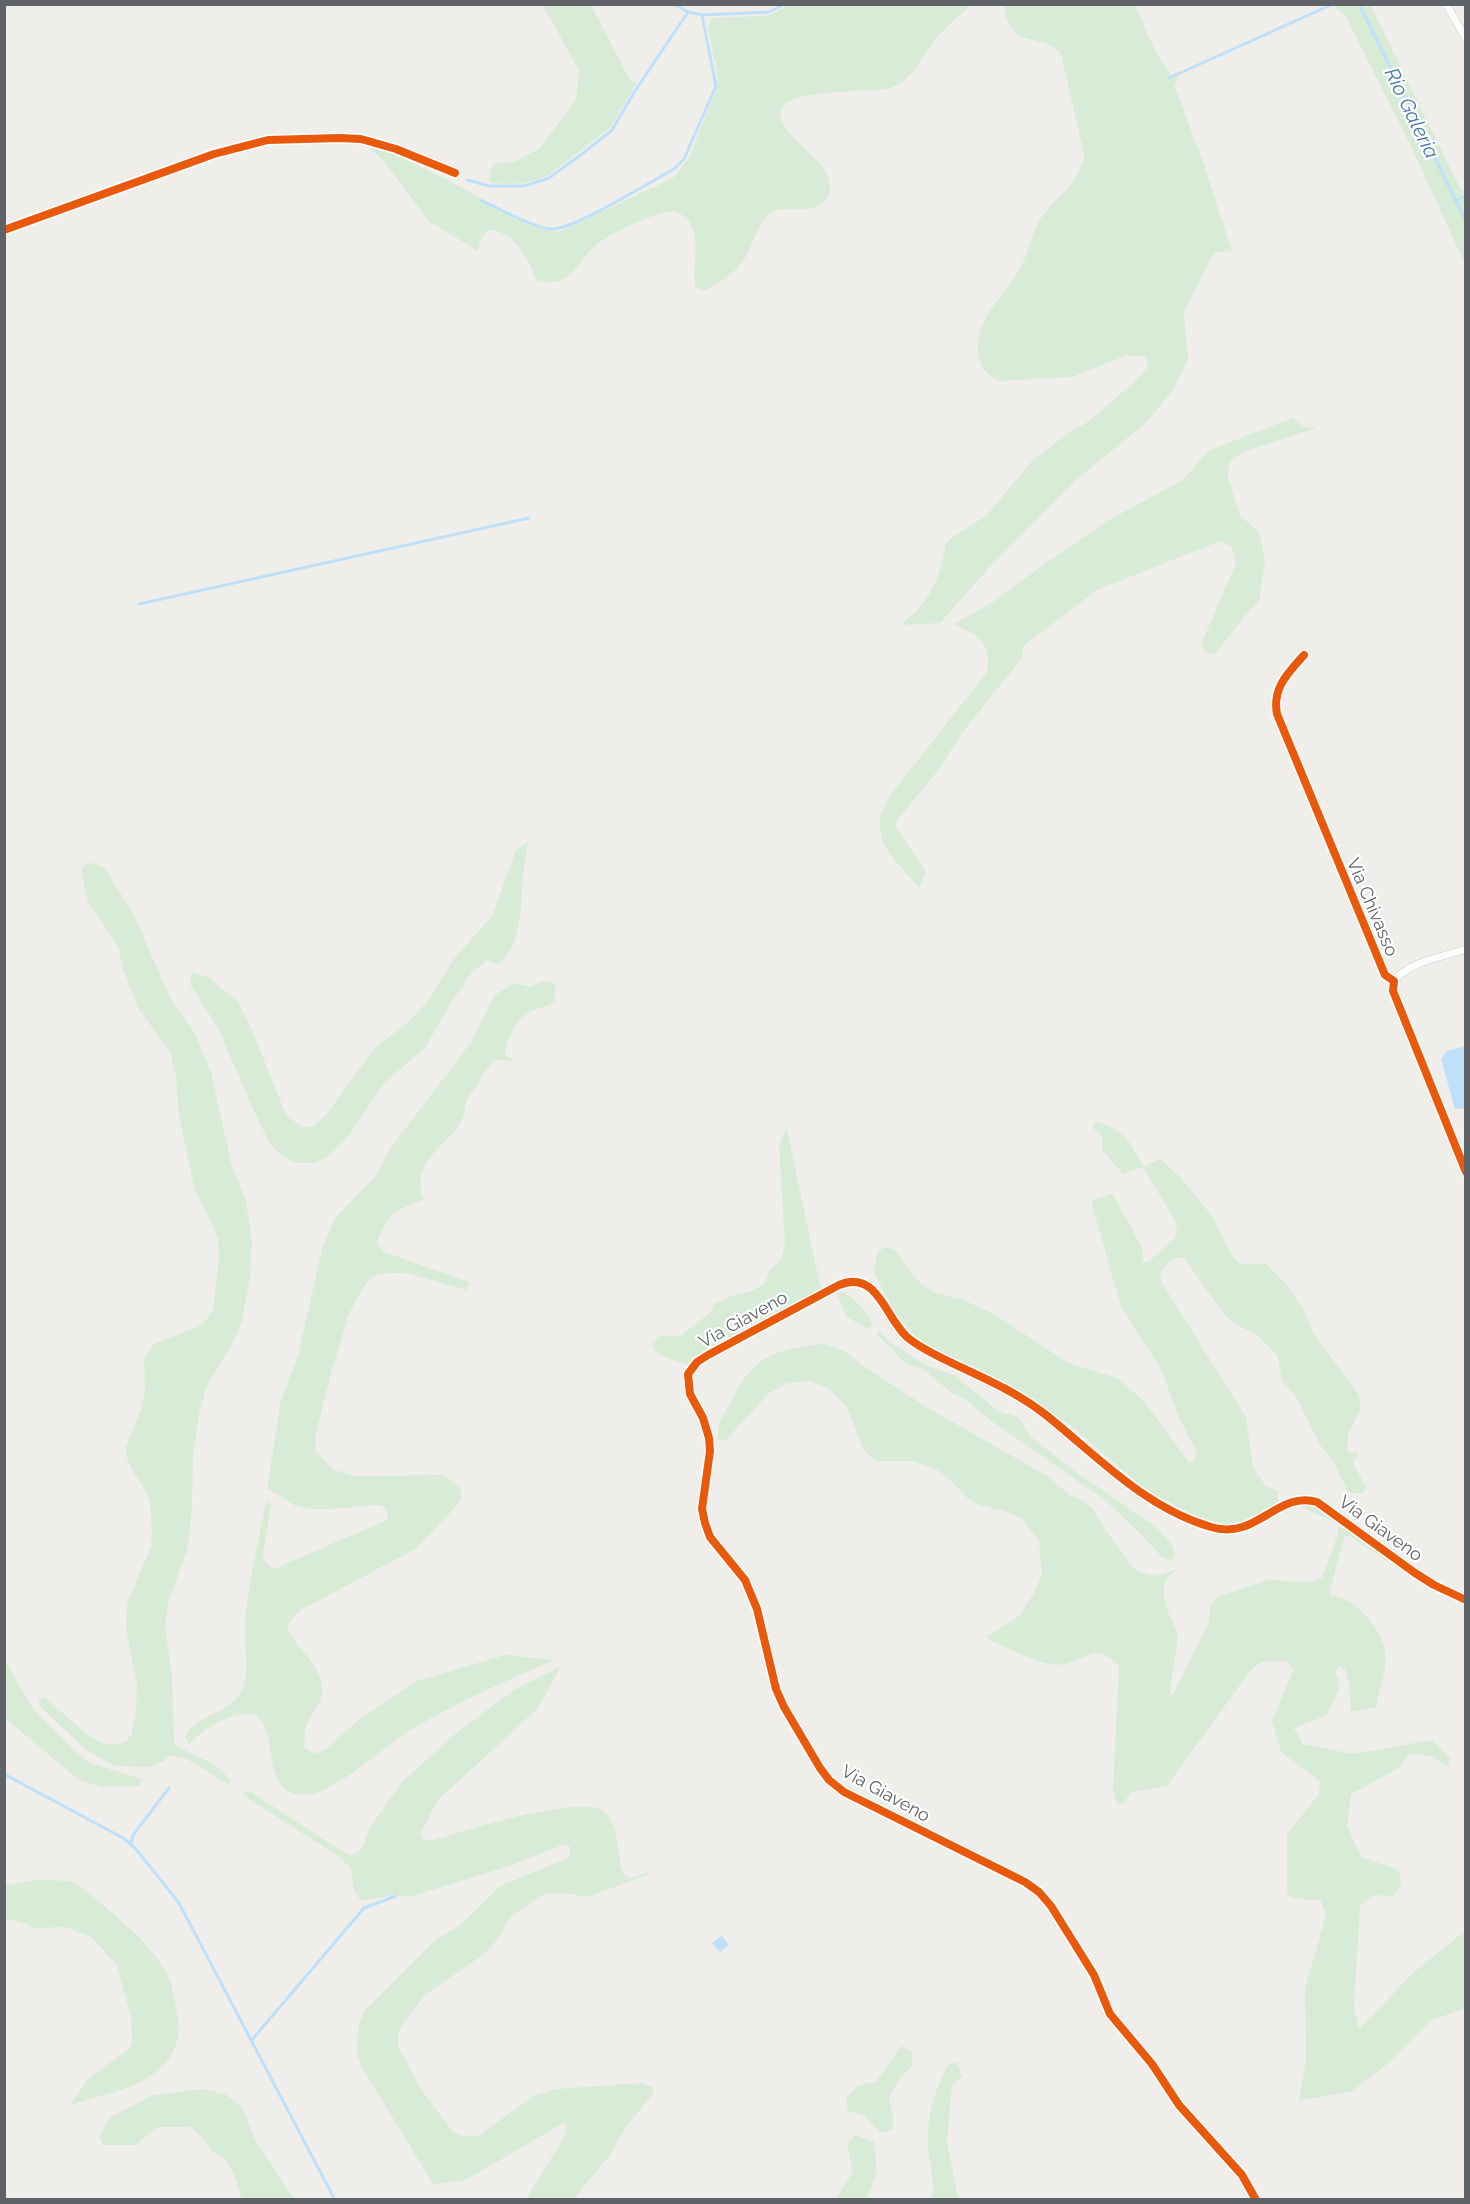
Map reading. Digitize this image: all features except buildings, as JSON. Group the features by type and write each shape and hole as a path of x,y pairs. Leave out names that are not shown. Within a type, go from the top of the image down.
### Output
{"street":[{"path":"1446,4 1466,39"},
{"path":"4,230 214,154 268,140 361,139 396,149 455,173"},
{"name":"Via Chivasso","path":"1304,655 1279,685 1277,714 1385,975 1394,981 1393,991 1466,1172"},
{"path":"1394,981 1397,976 1417,965 1466,949"},
{"name":"Via Giaveno","path":"1256,2199 1242,2175 1179,2106 1152,2064 1110,2014 1094,1975 1052,1906 1039,1892 1025,1882 844,1792 829,1780 820,1768 776,1689 757,1609 745,1580 710,1537 705,1523 702,1509 709,1458 709,1438 703,1418 690,1394 688,1374 697,1362 708,1355 781,1316 845,1283 862,1282 870,1287 899,1329 911,1341 1019,1396 1045,1414 1098,1460 1140,1492 1168,1508 1211,1527 1231,1530 1251,1525 1292,1502 1305,1500 1317,1502 1415,1572 1466,1600"}],"green space":[{"path":"792,4 971,5 938,36 911,73 898,85 879,90 813,95 787,103 781,110 781,119 786,128 822,167 828,177 830,188 828,197 817,206 777,210 771,213 763,221 739,266 727,277 707,289 700,290 695,286 694,234 689,222 678,213 657,214 610,236 595,246 574,270 559,281 536,280 525,255 513,240 505,235 488,230 480,240 478,251 430,222 382,159 367,146 370,144 407,160 523,222 547,231 559,232 673,178 689,158 717,87 718,79 708,27 711,18 767,16"},
{"path":"543,5 591,5 631,82 637,82 611,127 547,176 525,183 490,182 489,172 494,164 516,161 540,148 576,99 579,71"},
{"path":"1004,5 1135,5 1156,53 1170,74 1180,76 1174,85 1203,162 1232,251 1215,252 1189,301 1184,314 1188,359 1173,389 1148,421 1075,481 988,569 940,623 900,625 919,608 932,589 937,579 946,543 987,515 1032,461 1068,433 1088,422 1148,367 1146,357 1128,355 1072,377 1000,381 987,373 979,360 979,337 982,326 994,305 1016,276 1041,218 1078,173 1084,154 1061,54 1053,47 1019,35 1012,29 1007,20"},
{"path":"1335,5 1370,5 1460,188 1465,192 1465,264 1412,148 1345,15"},
{"path":"1292,418 1304,427 1317,428 1242,452 1229,463 1228,477 1240,515 1259,533 1265,560 1259,601 1215,654 1204,652 1202,642 1236,563 1232,547 1220,541 1097,590 1023,646 1022,658 965,729 936,773 894,824 926,872 919,887 892,857 881,835 880,824 882,811 889,797 987,672 985,646 976,636 954,624 990,604 1109,520 1183,480 1208,451"},
{"path":"528,842 516,937 506,957 498,965 488,960 473,971 450,1004 425,1048 385,1082 347,1138 329,1156 315,1163 296,1163 281,1155 270,1144 219,1030 190,984 192,972 209,978 238,1002 252,1030 286,1115 302,1127 314,1126 326,1115 375,1047 404,1026 428,1001 454,959 492,916 516,850"},
{"path":"92,863 104,868 133,913 172,1002 194,1032 211,1072 231,1163 246,1202 252,1240 250,1277 242,1321 206,1388 199,1414 193,1455 188,1547 169,1600 165,1625 172,1677 174,1743 220,1769 231,1783 227,1784 187,1759 170,1755 164,1761 151,1767 114,1766 85,1749 39,1705 39,1701 44,1697 89,1736 105,1744 120,1744 131,1735 136,1712 137,1683 126,1630 127,1604 151,1547 152,1533 150,1502 131,1468 126,1455 126,1447 141,1409 145,1391 144,1358 154,1344 198,1327 207,1319 213,1310 219,1258 218,1238 195,1190 179,1117 176,1076 171,1054 137,1006 123,968 118,946 88,902 81,870 86,864"},
{"path":"551,981 556,987 555,1001 524,1016 510,1037 505,1055 515,1062 498,1059 493,1061 467,1100 464,1116 425,1165 420,1186 424,1200 393,1214 384,1225 377,1243 384,1252 469,1282 466,1290 406,1273 388,1273 371,1277 349,1314 315,1437 316,1452 334,1470 356,1476 442,1475 461,1488 461,1499 415,1549 299,1611 287,1625 289,1633 320,1676 322,1692 320,1701 307,1724 304,1739 305,1748 315,1754 326,1749 362,1717 417,1681 505,1655 555,1660 486,1690 435,1716 406,1733 357,1770 331,1786 310,1795 293,1793 282,1786 277,1777 267,1733 263,1723 256,1715 237,1715 219,1721 189,1744 185,1737 197,1723 231,1703 243,1688 246,1674 247,1604 266,1501 271,1505 263,1555 266,1563 274,1569 387,1520 387,1511 380,1505 325,1509 304,1508 296,1506 267,1489 281,1400 298,1355 323,1245 336,1217 376,1176 390,1149 471,1042 495,995 514,983 530,987 540,982"},
{"path":"1097,1122 1114,1129 1126,1138 1143,1167 1123,1174 1102,1150 1102,1136 1093,1128 1094,1123"},
{"path":"787,1130 821,1290 700,1356 690,1365 664,1357 653,1350 652,1343 661,1336 680,1336 710,1313 714,1304 734,1295 750,1292 764,1284 771,1269 781,1260 785,1244 779,1146"},
{"path":"1160,1159 1180,1177 1213,1217 1234,1259 1242,1264 1266,1264 1285,1283 1305,1311 1312,1331 1359,1395 1360,1410 1348,1435 1347,1452 1359,1453 1353,1464 1367,1488 1362,1493 1349,1493 1333,1461 1320,1445 1296,1397 1282,1380 1277,1355 1259,1337 1233,1322 1222,1312 1184,1258 1173,1259 1165,1266 1160,1272 1162,1283 1246,1417 1253,1467 1265,1485 1278,1492 1278,1503 1236,1524 1220,1523 1198,1517 1163,1499 1140,1485 1070,1425 986,1373 917,1338 895,1313 873,1271 878,1251 886,1247 895,1250 920,1283 935,1293 961,1299 994,1314 1068,1363 1117,1378 1143,1400 1184,1456 1189,1462 1194,1462 1197,1453 1178,1415 1161,1369 1121,1307 1092,1205 1093,1200 1112,1194 1142,1248 1142,1262 1148,1262 1175,1238 1177,1224 1143,1167"},
{"path":"841,1292 860,1306 873,1326 867,1328 847,1317 837,1294"},
{"path":"878,1330 891,1343 928,1366 954,1375 998,1411 1018,1417 1030,1436 1076,1472 1156,1527 1171,1543 1175,1555 1172,1560 1163,1558 1105,1500 990,1420 965,1399 952,1393 923,1369 906,1364 877,1334"},
{"path":"824,1344 846,1352 928,1408 1049,1477 1069,1495 1080,1499 1093,1509 1101,1524 1136,1571 1154,1576 1179,1569 1167,1578 1163,1590 1168,1612 1178,1635 1170,1693 1173,1695 1209,1622 1210,1606 1217,1597 1269,1580 1312,1582 1322,1578 1338,1534 1338,1527 1347,1526 1410,1572 1408,1575 1350,1536 1345,1536 1329,1592 1332,1596 1349,1602 1365,1615 1382,1642 1386,1658 1376,1707 1351,1712 1349,1684 1345,1669 1340,1666 1335,1671 1339,1684 1337,1694 1328,1715 1294,1728 1303,1744 1352,1754 1432,1740 1450,1758 1448,1767 1431,1756 1409,1754 1399,1768 1351,1794 1347,1825 1361,1857 1399,1870 1401,1886 1394,1896 1373,1895 1360,1906 1354,2006 1359,2029 1414,1972 1465,1931 1465,2008 1430,2021 1387,2064 1352,2091 1299,2101 1306,2060 1305,1988 1326,1915 1321,1901 1291,1898 1287,1892 1287,1834 1319,1794 1320,1781 1281,1752 1272,1720 1294,1669 1286,1661 1260,1662 1250,1671 1167,1786 1131,1792 1124,1803 1117,1804 1113,1789 1119,1666 1104,1655 1098,1654 1065,1664 1046,1663 985,1638 1019,1616 1033,1595 1042,1575 1039,1541 1022,1519 1004,1511 978,1505 936,1469 912,1461 875,1461 863,1449 847,1407 829,1389 810,1381 788,1383 769,1393 725,1441 718,1440 718,1428 723,1415 748,1373 768,1357 779,1352"},
{"path":"1312,1502 1338,1520 1334,1521 1307,1510 1300,1504"},
{"path":"4,1663 7,1664 34,1710 75,1751 90,1763 138,1778 142,1781 139,1786 103,1787 79,1780 5,1718"},
{"path":"560,1667 536,1710 438,1800 420,1834 423,1840 433,1840 548,1810 592,1807 605,1812 613,1823 621,1869 625,1876 632,1878 648,1872 647,1875 587,1897 564,1893 544,1894 510,1917 498,1939 484,1954 425,1995 403,2023 398,2035 398,2046 420,2088 453,2132 462,2136 478,2136 535,2095 557,2089 642,2083 652,2087 654,2092 626,2127 611,2154 573,2199 526,2199 566,2134 567,2125 563,2123 466,2180 433,2184 362,2067 357,2054 358,2028 364,2011 435,1940 459,1926 500,1886 566,1859 570,1854 570,1847 565,1844 509,1866 409,1897 395,1895 360,1899 354,1891 351,1869 341,1858 243,1795 244,1792 251,1792 343,1852 351,1855 357,1853 363,1846 369,1829 402,1782 454,1735 514,1690"},
{"path":"36,1880 73,1881 138,1937 160,1962 167,1974 177,2013 178,2031 175,2047 161,2067 145,2079 124,2089 70,2106 88,2079 128,2050 132,2043 131,2016 116,1964 91,1937 65,1927 33,1928 5,1918 5,1886"},
{"path":"901,2046 911,2051 913,2065 901,2077 889,2097 893,2115 893,2130 881,2133 864,2115 848,2111 846,2098 858,2085 876,2082"},
{"path":"950,2063 957,2063 962,2077 952,2085 947,2141 958,2199 932,2199 933,2180 928,2148 928,2126 936,2093"},
{"path":"203,2089 225,2094 242,2107 255,2140 294,2199 242,2199 225,2159 212,2152 204,2139 191,2127 158,2127 135,2145 103,2145 99,2136 111,2117 153,2095"},
{"path":"855,2135 874,2142 877,2171 867,2199 836,2199 853,2172 847,2145"}],"water":[{"path":"1465,1046 1465,1108 1455,1109 1441,1059 1447,1051"},
{"path":"722,1936 729,1945 720,1952 712,1943"}],"waterway":[{"path":"674,4 688,12"},
{"path":"468,180 489,186 524,186 549,178 586,151 612,130 688,12 702,15 769,12 785,4"},
{"path":"1169,78 1333,4"},
{"name":"Rio Galeria","path":"1359,4 1466,221"},
{"path":"480,200 527,222 553,229 564,227 595,213 674,169 684,159 716,86 702,15"},
{"path":"1455,201 1466,196"},
{"path":"139,604 529,518"},
{"path":"4,1774 123,1838 136,1849 179,1903 335,2200"},
{"path":"131,1844 133,1835 169,1788"},
{"path":"251,2041 364,1908 396,1896"}],"cycle path":[{"path":"4,230 214,154 268,140 361,139 396,149 455,173"},
{"path":"1304,655 1287,675 1279,689 1277,714 1385,975 1394,981 1393,991 1466,1172"},
{"path":"1256,2200 1242,2175 1179,2105 1152,2064 1110,2014 1094,1975 1051,1906 1039,1892 1025,1882 844,1792 829,1780 820,1768 776,1689 757,1609 745,1580 710,1537 705,1523 702,1509 710,1451 709,1438 703,1418 690,1394 688,1374 697,1362 708,1355 839,1285 852,1282 863,1284 879,1297 899,1328 912,1341 1024,1400 1046,1415 1123,1479 1165,1507 1211,1527 1227,1529 1254,1522 1290,1503 1303,1500 1317,1502 1415,1573 1466,1600"}]}
